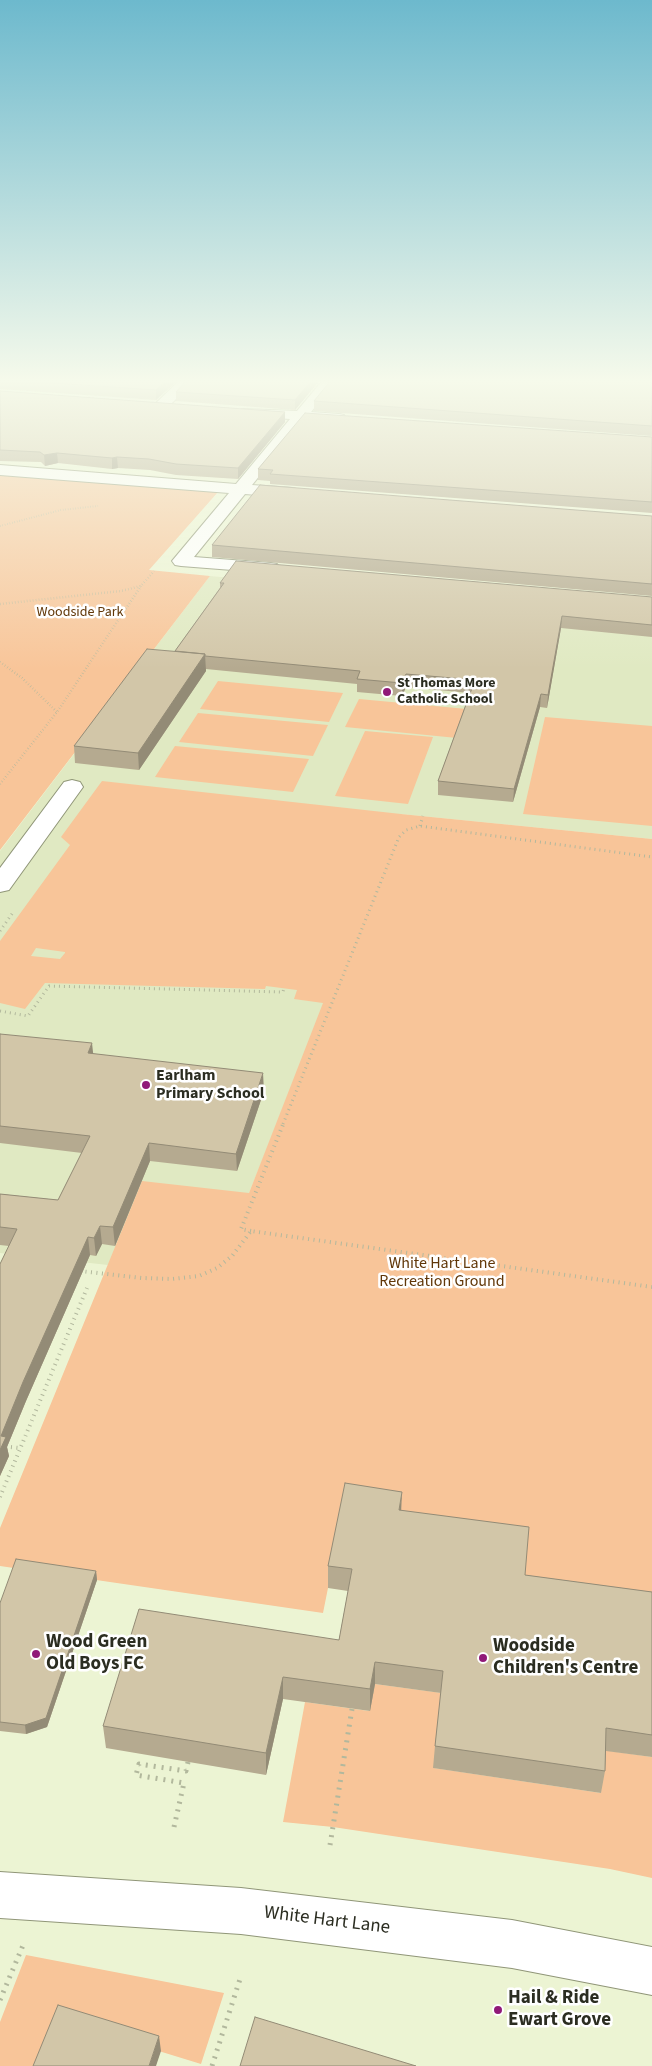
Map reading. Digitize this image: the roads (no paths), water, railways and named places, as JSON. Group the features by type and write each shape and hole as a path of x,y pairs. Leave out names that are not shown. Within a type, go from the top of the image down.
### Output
{"street":[{"path":"81,476 308,494"},
{"path":"251,476 181,560 290,570"},
{"path":"0,885 72,787"},
{"name":"White Hart Lane","path":"0,1895 241,1911 512,1944 652,1971"}],"place":[{"name":"St Thomas More Catholic School","path":"387,692"},
{"name":"Earlham Primary School","path":"146,1085"},
{"name":"Wood Green Old Boys FC","path":"36,1654"},
{"name":"Woodside Children's Centre","path":"483,1658"},
{"name":"Hail & Ride Ewart Grove","path":"498,2010"}],"park label":[{"name":"Woodside Park","path":"80,613"},
{"name":"White Hart Lane Recreation Ground","path":"442,1273"}]}
